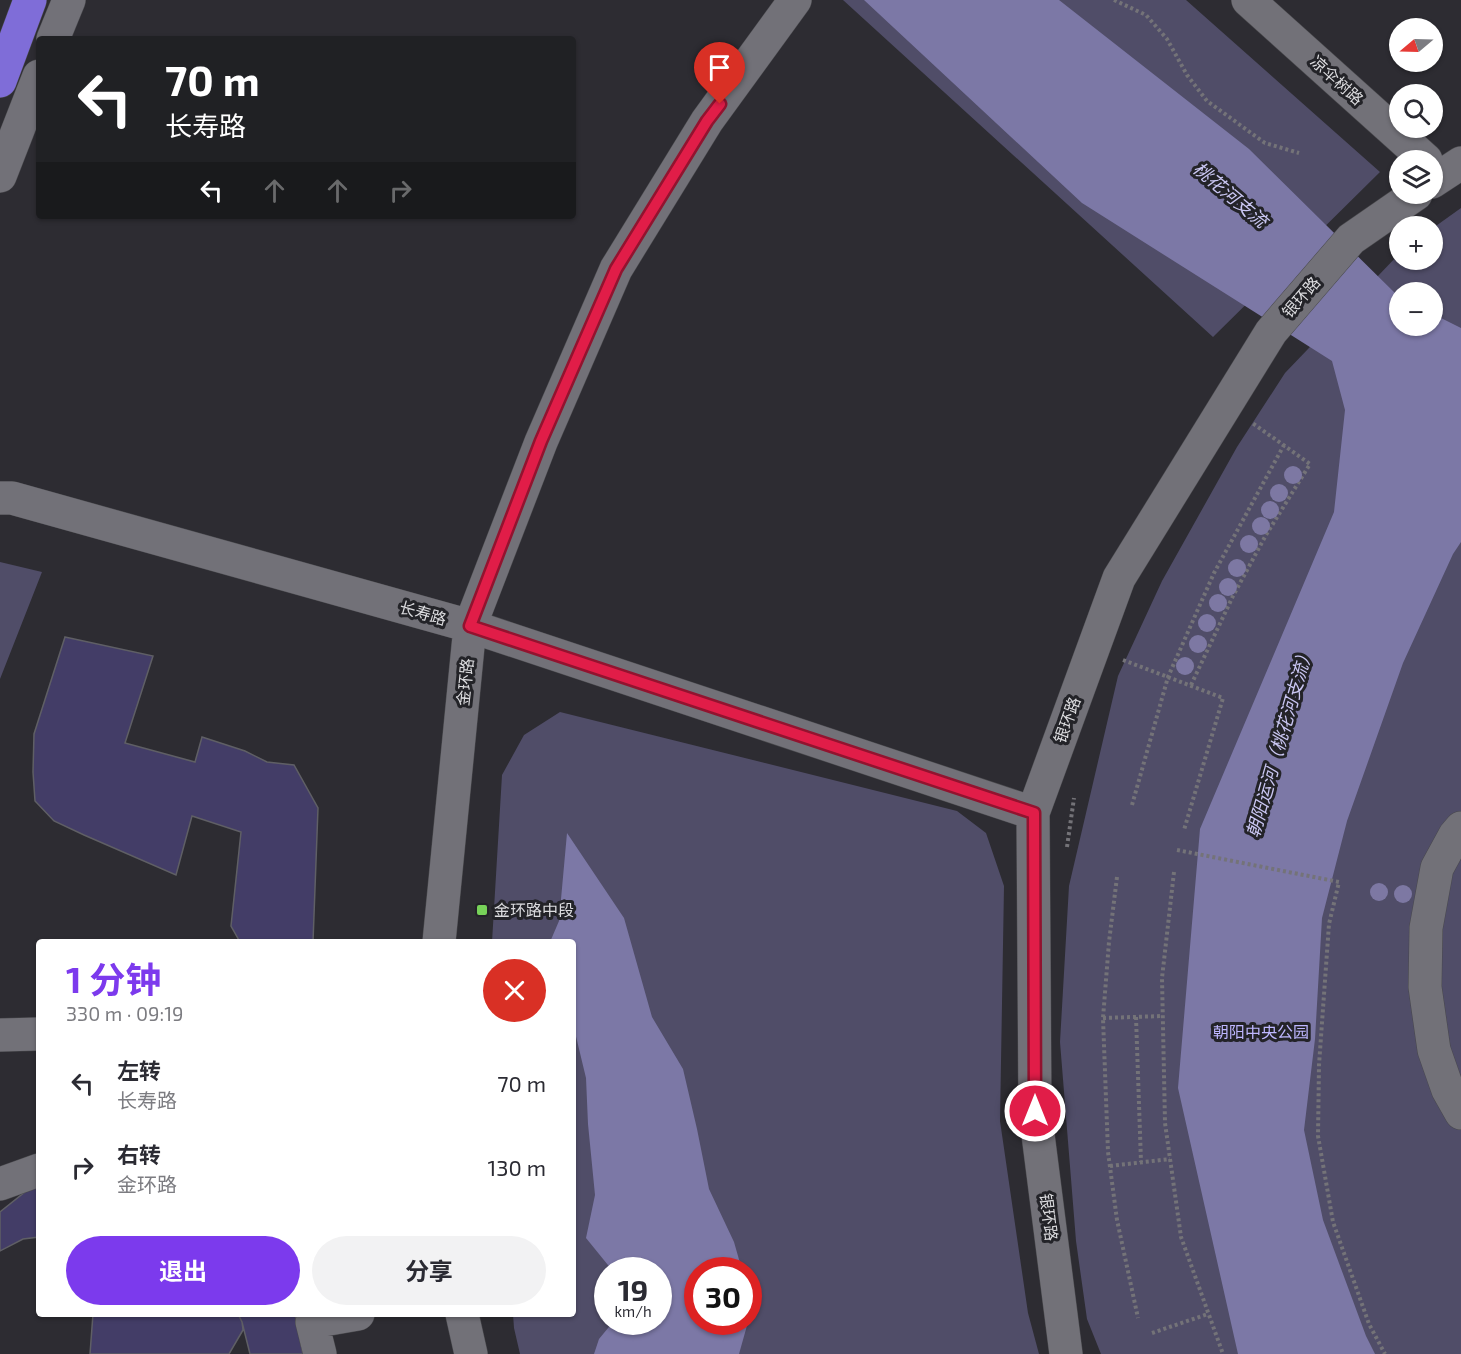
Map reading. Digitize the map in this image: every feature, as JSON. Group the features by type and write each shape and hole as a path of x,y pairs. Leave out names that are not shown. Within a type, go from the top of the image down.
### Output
{"highway":[{"path":"0,48 19,0"},
{"path":"0,81 30,0"}],"street":[{"path":"54,36 69,0"},
{"name":"金环路","path":"439,939 470,626 541,441 616,269 707,121 795,0"},
{"name":"凉伞树路","path":"1248,0 1410,150"},
{"path":"0,176 36,84"},
{"name":"银环路","path":"1066,1354 1035,1111 1034,813 1119,578 1271,332 1351,239 1396,204"},
{"name":"长寿路","path":"4,496 470,626 1034,813"},
{"path":"1461,828 1437,868 1426,928 1425,987 1434,1050 1448,1090 1461,1113"},
{"path":"0,1035 36,1034"},
{"path":"0,1184 36,1171"},
{"path":"463,1317 471,1354"},
{"path":"311,1318 320,1354"}],"path":[{"path":"1114,0 1146,15 1167,39 1187,75 1207,101 1265,143 1299,153"},
{"path":"1191,685 1233,596 1266,535 1310,464 1246,418"},
{"path":"1132,806 1168,677 1214,573 1284,445"},
{"path":"1113,657 1223,698 1184,830"},
{"path":"1066,855 1077,788"},
{"path":"1177,850 1339,882 1329,924 1319,1065 1318,1136 1333,1222 1370,1324 1385,1354"},
{"path":"1174,872 1162,978 1165,1123 1181,1236 1223,1354"},
{"path":"1117,877 1103,1018 1108,1152 1117,1220 1138,1318"},
{"path":"1103,1018 1163,1016"},
{"path":"1136,1017 1141,1162"},
{"path":"1110,1166 1170,1159"},
{"path":"1152,1334 1208,1314"}],"green space":[{"path":"843,0 1186,0 1380,172 1213,337"},
{"name":"朝阳中央公园","path":"1461,208 1461,1354 1101,1354 1087,1319 1076,1241 1060,1042 1069,886 1118,676 1162,581 1237,447 1285,373 1389,264 1389,270 1443,270 1443,221"},
{"path":"0,562 42,572 0,679"},
{"path":"560,712 957,811 986,833 1004,886 1000,1121 1028,1313 1039,1354 520,1354 513,1317 576,1317 576,939 492,939 502,775 524,735"}],"water":[{"path":"864,0 1059,0 1249,149 1389,287 1389,336 1443,336 1443,319 1461,328 1461,542 1453,554 1403,663 1347,821 1322,918 1315,1039 1304,1130 1323,1220 1366,1336 1375,1354 1238,1354 1178,1088 1200,829 1334,512 1345,410 1332,361 1082,203"},
{"path":"567,833 624,918 652,1017 683,1069 709,1189 734,1242 738,1257 684,1257 684,1335 744,1335 739,1354 594,1354 602,1335 672,1335 672,1257 601,1257 586,1238 595,1195 586,1078 576,1036 576,939 551,939 559,921"}],"building":[{"path":"65,637 153,656 125,743 195,762 202,737 245,751 267,762 294,765 318,808 313,939 238,939 231,926 241,832 192,816 176,875 54,821 35,801 34,734"},
{"path":"36,1185 36,1237 23,1239 0,1251 0,1212"},
{"path":"93,1317 240,1317 242,1322 243,1330 229,1354 90,1354"},
{"path":"240,1317 296,1317 303,1354 250,1354"}],"place":[{"name":"金环路中段","path":"482,910"}],"route":[{"path":"720,104 707,121 616,269 541,441 470,626 1034,813 1035,1111"}],"water label":[{"name":"桃花河支流","path":"1230,195"},
{"name":"朝阳运河（桃花河支流）","path":"1280,742"}]}
